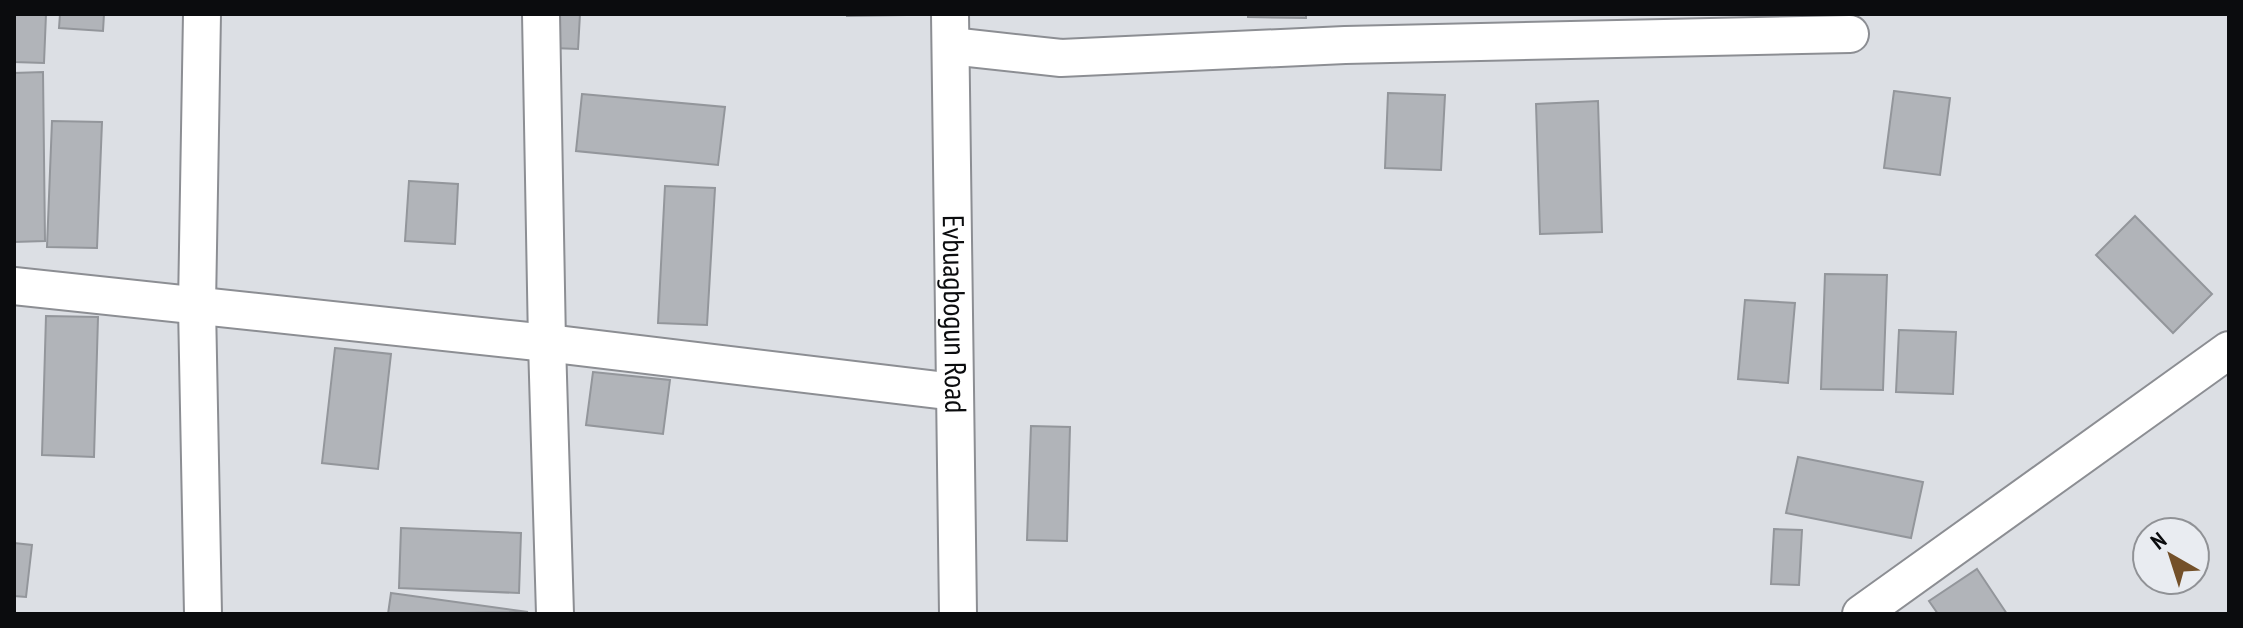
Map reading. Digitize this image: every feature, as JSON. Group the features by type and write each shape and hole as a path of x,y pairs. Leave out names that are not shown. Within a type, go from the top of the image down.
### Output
{"street":[{"path":"202,14 197,306 203,614"},
{"path":"541,14 555,614"},
{"path":"950,30 1061,58 1345,45 1850,34"},
{"name":"Evbuagbogun Road","path":"950,30 958,614"},
{"path":"14,286 547,343 955,392"},
{"path":"1861,614 2229,350"}],"building":[{"path":"14,14 46,14 44,63 14,62"},
{"path":"60,14 104,14 103,31 59,28"},
{"path":"554,14 580,14 578,49 553,48"},
{"path":"906,14 906,15 847,16"},
{"path":"1248,14 1306,14 1306,18 1248,17"},
{"path":"43,72 45,241 14,242 14,73"},
{"path":"1894,91 1950,98 1940,175 1884,168"},
{"path":"1388,93 1445,95 1441,170 1385,168"},
{"path":"582,94 725,107 718,165 576,151"},
{"path":"1598,101 1602,232 1540,234 1536,104"},
{"path":"52,121 102,122 97,248 47,247"},
{"path":"409,181 458,184 455,244 405,241"},
{"path":"665,186 715,188 707,325 658,323"},
{"path":"2135,216 2212,294 2173,333 2096,255"},
{"path":"1825,274 1887,275 1883,390 1821,389"},
{"path":"1745,300 1795,303 1788,383 1738,379"},
{"path":"46,316 98,317 94,457 42,455"},
{"path":"1899,330 1956,332 1953,394 1896,392"},
{"path":"335,348 391,354 378,469 322,463"},
{"path":"593,372 670,380 663,434 586,425"},
{"path":"1031,426 1070,427 1067,541 1027,540"},
{"path":"1798,457 1923,482 1911,538 1786,513"},
{"path":"401,528 521,533 519,593 399,588"},
{"path":"1774,529 1802,530 1799,585 1771,584"},
{"path":"14,543 32,545 26,597 14,596"},
{"path":"1977,569 2007,614 1938,614 1929,601"},
{"path":"391,593 528,612 388,614"}]}
